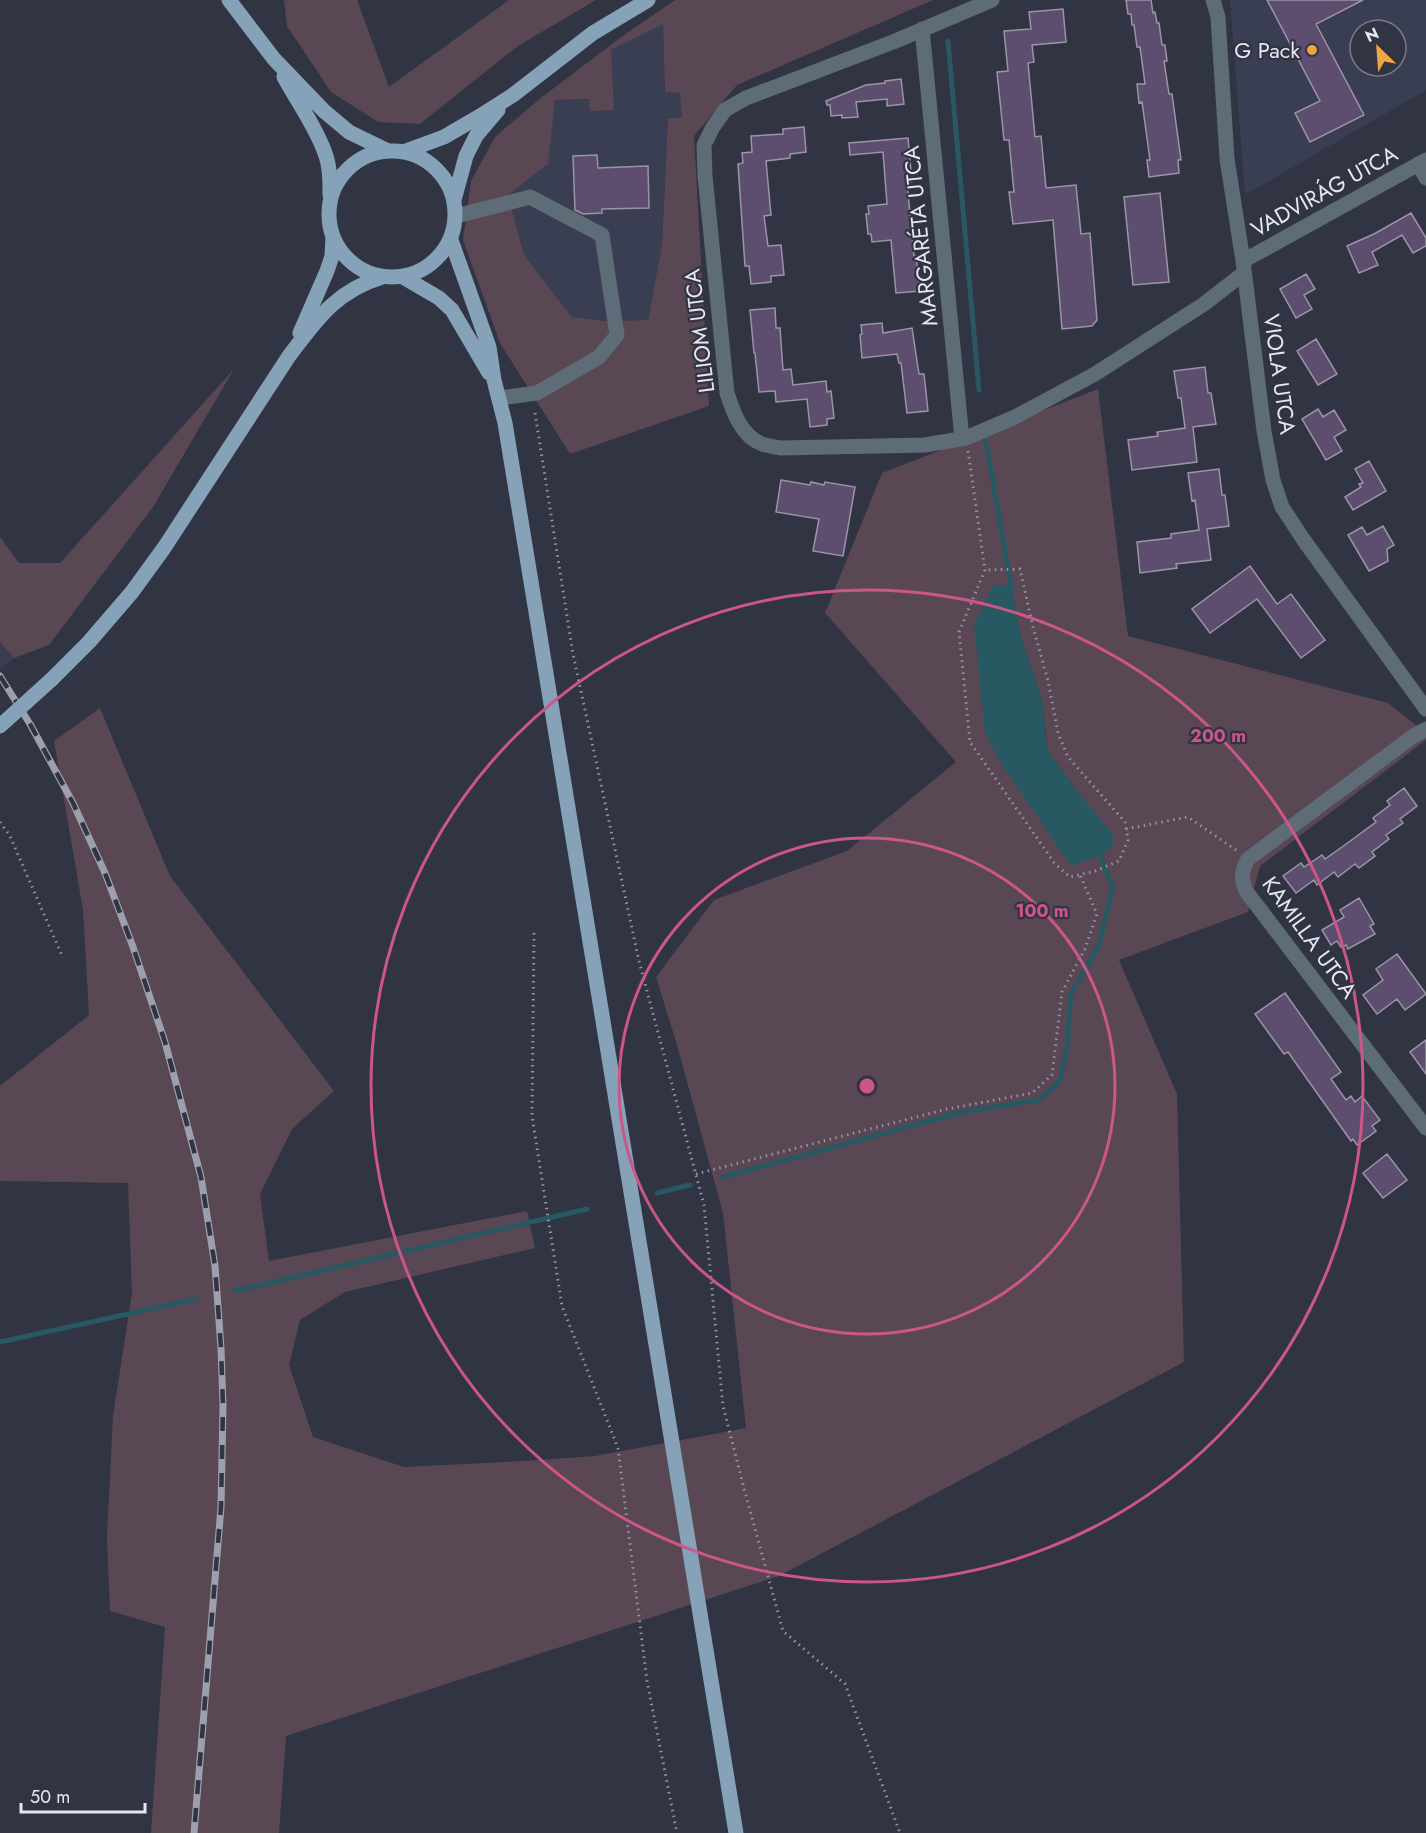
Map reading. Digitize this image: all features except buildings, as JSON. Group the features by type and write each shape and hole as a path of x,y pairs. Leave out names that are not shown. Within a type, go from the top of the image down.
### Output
{"main road":[{"path":"0,726 89,642 132,592 164,548 289,356 310,328 341,297 363,283 382,277 403,277 423,270 446,249 451,240 456,216 454,200 449,184 439,171 426,160 395,151 349,132 324,111 274,59 229,0"},
{"path":"331,200 337,183 348,169 370,155 395,151 444,137 513,95 593,33 648,0"},
{"path":"274,59 326,153 331,200 329,219 337,246 348,260 364,271 382,277"},
{"path":"454,200 466,156 476,136 513,95"},
{"path":"289,356 327,271 332,256 333,237"},
{"path":"451,240 489,347 517,494 736,1833"},
{"path":"403,277 439,298 452,310 494,380"}],"street":[{"name":"LILIOM UTCA","path":"992,0 746,98 725,110 713,127 704,145 705,176 727,393 735,416 750,437 760,444 781,448 925,445 964,438 1015,417 1095,374 1204,304 1244,267"},
{"name":"VIOLA UTCA","path":"1213,0 1218,17 1227,159 1244,267 1264,431 1273,480 1282,507 1426,709"},
{"name":"MARGARÉTA UTCA","path":"922,29 964,438"},
{"name":"VADVIRÁG UTCA","path":"1244,267 1423,167"},
{"path":"456,216 530,197 602,235 617,335 599,357 537,393 499,398"},
{"name":"KAMILLA UTCA","path":"1426,729 1248,858 1242,868 1242,880 1246,891 1426,1128"}],"path":[{"path":"536,413 577,677 639,961 704,1205 723,1406 783,1631 845,1684 900,1833"},
{"path":"964,438 985,570 959,632 970,742 1055,864 1070,877 1095,871 1119,861 1128,840 1125,822 1068,757 1058,733 1048,681 1020,569 985,570"},
{"path":"1126,829 1188,818 1248,858"},
{"path":"0,822 10,836 63,958"},
{"path":"696,1174 947,1109 1032,1093 1052,1075 1062,992 1085,949 1097,914 1080,875"},
{"path":"534,933 532,1116 560,1295 562,1306 618,1448 647,1681 676,1833"}],"shaded area":[{"path":"284,0 357,0 389,87 509,0 596,0 518,46 420,124 378,122 331,92 287,26"},
{"path":"675,0 933,0 737,85 694,136 709,406 570,454 500,343 463,240 471,181 495,137 542,97","holes":["663,24 665,92 680,93 682,117 668,119 662,245 648,320 605,321 572,317 524,255 508,195 548,164 555,100 589,99 590,111 614,110 611,50"]},
{"path":"1230,0 1426,0 1426,90 1245,195"},
{"path":"663,23 665,91 680,93 682,118 668,120 662,245 648,320 605,321 572,317 524,255 508,195 547,164 555,100 590,99 611,50"},
{"path":"234,369 153,507 49,645 14,658 0,642 0,537 19,563 60,563"},
{"path":"1098,389 1128,636 1388,703 1426,733 1426,740 1260,866 1248,912 1119,960 1177,1094 1184,1362 779,1576 286,1736 279,1833 151,1833 165,1627 110,1611 107,1537 113,1416 132,1293 128,1183 0,1181 0,1086 89,1015 83,910 54,741 100,708 170,876 334,1091 292,1129 260,1194 269,1261 527,1211 535,1248 345,1292 300,1320 289,1365 313,1437 404,1467 595,1456 746,1428 723,1213 656,977 714,900 847,851 956,762 825,613 882,473","holes":["992,586 1011,586 1021,637 1043,704 1047,750 1077,791 1071,866"]},
{"path":"1011,585 1021,637 1043,704 1047,750 1114,836 1112,847 1100,856 1071,866 998,759 985,732 974,626 992,586"},
{"path":"0,642 14,658 0,669"}],"waterway":[{"path":"948,41 979,390"},
{"path":"986,442 1012,591"},
{"path":"723,1177 963,1112 1039,1100 1060,1081 1067,1048 1071,994 1099,945 1113,887 1097,850"},
{"path":"657,1193 690,1185"},
{"path":"235,1291 587,1209"},
{"path":"0,1342 196,1299"}],"railway":[{"path":"0,676 30,724 73,803 105,873 165,1042 201,1177 215,1266 223,1406 221,1507 194,1833"}],"place":[{"name":"G Pack","path":"1312,50"}]}
